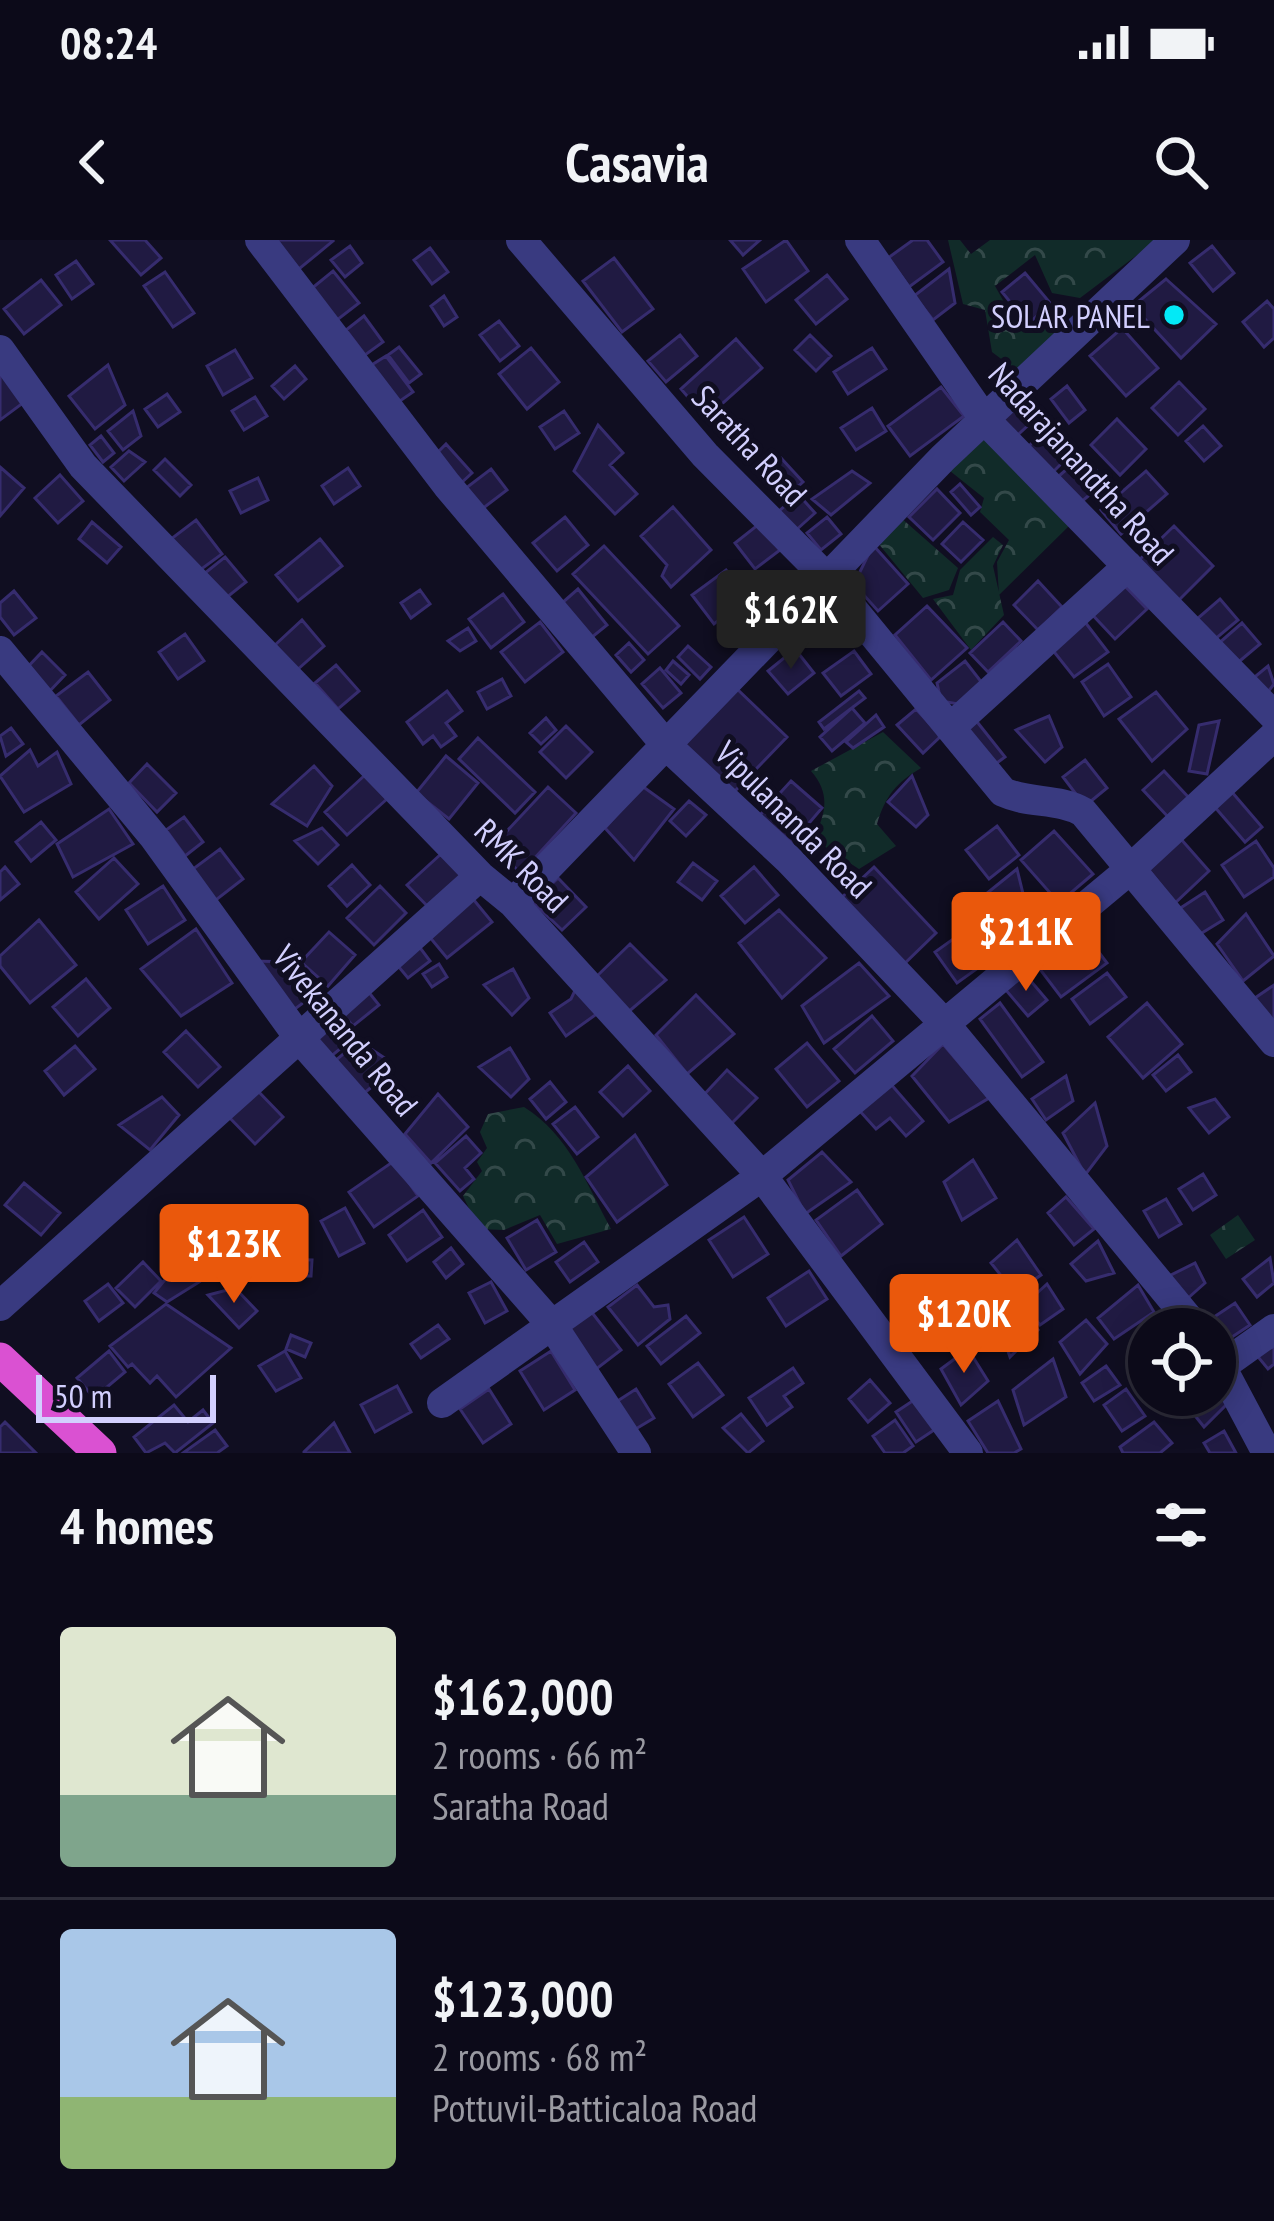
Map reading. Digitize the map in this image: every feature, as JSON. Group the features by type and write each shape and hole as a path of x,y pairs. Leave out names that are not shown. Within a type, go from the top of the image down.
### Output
{"highway":[{"path":"0,1359 100,1453"}],"street":[{"name":"Vipulananda Road","path":"260,240 447,485 666,745 788,859 944,1023 1180,1308"},
{"name":"Saratha Road","path":"521,240 705,454 827,578 1003,792 1025,803 1072,806 1083,812 1127,872 1210,960 1274,1042"},
{"name":"Nadarajanandtha Road","path":"860,240 986,420 1274,716"},
{"path":"513,903 827,578 1175,240"},
{"name":"RMK Road","path":"0,350 83,466 480,876 513,903 762,1176 968,1453"},
{"path":"950,728 1128,566"},
{"name":"Vivekananda Road","path":"0,651 154,837 300,1039 552,1325 636,1453"},
{"path":"442,1403 762,1176 1127,872 1274,736"},
{"path":"0,1306 480,876"},
{"path":"1236,1350 1274,1329"},
{"path":"1236,1393 1267,1453"}],"green space":[{"path":"948,240 960,240 971,254 990,240 1157,240 1080,298 1052,293 1035,255 995,286 1018,327 1069,318 1048,351 1016,370 992,352 985,310 963,304"},
{"path":"985,437 1071,524 999,595 997,562 1009,540 980,512 984,498 945,467"},
{"path":"900,517 958,568 949,590 923,598 878,543"},
{"path":"993,537 1003,545 993,566 1004,615 971,650 933,599 953,595 960,570"},
{"path":"883,732 921,768 893,791 877,824 896,846 859,869 813,839 824,804 822,788 811,771"},
{"path":"524,1107 565,1146 611,1229 557,1244 540,1215 504,1230 479,1229 463,1196 482,1171 477,1162 487,1148 480,1132 488,1114"},
{"path":"1238,1215 1255,1240 1226,1259 1210,1235"}],"building":[{"path":"110,240 145,240 161,258 141,275"},
{"path":"275,240 332,240 333,241 299,269"},
{"path":"730,240 760,240 743,255"},
{"path":"786,240 808,271 766,302 743,269"},
{"path":"913,240 927,240 943,262 909,287 888,258"},
{"path":"350,246 362,263 345,277 331,260"},
{"path":"1212,246 1234,273 1213,291 1190,263"},
{"path":"430,248 448,272 432,284 414,260"},
{"path":"614,258 653,309 622,332 583,281"},
{"path":"76,261 93,284 72,299 56,275"},
{"path":"949,269 955,303 933,320 914,296"},
{"path":"333,271 359,303 337,320 311,289"},
{"path":"165,272 194,313 173,327 144,286"},
{"path":"1025,273 1051,304 1028,324 1002,292"},
{"path":"827,275 847,299 816,324 796,300"},
{"name":"SOLAR PANEL","path":"1166,279 1216,324 1181,358 1133,306"},
{"path":"41,280 61,305 24,334 4,309"},
{"path":"444,296 457,317 444,326 431,306"},
{"path":"1267,301 1274,309 1274,338 1264,347 1243,322"},
{"path":"364,316 383,342 365,355 346,330"},
{"path":"499,321 519,346 500,361 480,335"},
{"path":"1122,328 1158,368 1126,396 1090,356"},
{"path":"680,335 697,356 666,382 648,361"},
{"path":"810,335 831,356 816,371 795,350"},
{"path":"736,339 762,368 706,418 681,389"},
{"path":"399,347 421,374 409,383 388,355"},
{"path":"531,348 559,382 527,409 499,374"},
{"path":"872,348 886,369 848,394 834,372"},
{"path":"235,350 252,378 223,395 207,366"},
{"path":"386,356 413,392 397,403 370,366"},
{"path":"108,365 125,405 95,429 69,396"},
{"path":"295,366 306,379 284,399 272,386"},
{"path":"0,371 23,403 0,420"},
{"path":"1179,382 1205,409 1178,435 1152,408"},
{"path":"1067,386 1085,410 1069,423 1051,399"},
{"path":"941,387 964,416 910,456 888,426"},
{"path":"167,394 180,412 158,427 145,409"},
{"path":"255,397 267,416 244,430 232,411"},
{"path":"1016,401 1034,420 1011,441 993,421"},
{"path":"872,408 886,431 856,450 841,428"},
{"path":"133,411 141,436 123,450 108,431"},
{"path":"564,411 579,433 555,449 540,427"},
{"path":"1117,419 1146,449 1120,475 1091,445"},
{"path":"1051,424 1076,449 1051,474 1026,449"},
{"path":"598,425 623,453 610,465 637,494 615,514 574,471"},
{"path":"1203,426 1221,446 1204,461 1186,441"},
{"path":"101,436 114,453 103,462 90,445"},
{"path":"446,444 472,473 460,484 435,455"},
{"path":"129,451 145,462 124,481 111,467"},
{"path":"1083,455 1106,481 1074,508 1052,482"},
{"path":"781,458 803,482 783,500 761,476"},
{"path":"165,459 191,485 180,496 154,470"},
{"path":"0,467 24,488 0,516"},
{"path":"348,468 360,486 334,504 322,486"},
{"path":"491,469 507,490 482,509 466,488"},
{"path":"852,471 870,483 831,515 812,499"},
{"path":"1146,471 1167,494 1121,534 1101,510"},
{"path":"60,475 83,501 58,523 35,498"},
{"path":"258,478 268,500 241,513 230,491"},
{"path":"960,484 980,507 971,515 951,492"},
{"path":"937,489 960,513 933,540 909,517"},
{"path":"798,494 815,513 795,531 778,512"},
{"path":"673,507 711,550 671,587 662,576 667,565 641,536"},
{"path":"565,517 588,545 557,571 533,543"},
{"path":"827,517 841,534 821,550 807,533"},
{"path":"196,520 222,554 196,573 171,539"},
{"path":"92,522 121,547 107,563 79,539"},
{"path":"963,522 983,540 961,562 942,544"},
{"path":"759,524 780,550 755,569 735,543"},
{"path":"1174,526 1213,566 1177,602 1137,562"},
{"path":"320,539 342,566 298,601 276,575"},
{"path":"873,545 908,584 878,611 854,584"},
{"path":"604,546 679,626 648,654 573,574"},
{"path":"225,557 246,582 226,598 205,573"},
{"path":"726,570 747,598 714,624 692,595"},
{"path":"1119,580 1147,609 1115,639 1087,609"},
{"path":"1038,581 1062,607 1038,630 1014,605"},
{"path":"578,589 607,625 591,638 562,603"},
{"path":"420,590 430,604 411,618 401,603"},
{"path":"14,591 36,618 14,635 0,617 0,603"},
{"path":"503,594 524,622 491,648 469,619"},
{"path":"1220,599 1238,620 1208,645 1190,625"},
{"path":"927,606 967,648 931,680 895,635"},
{"path":"302,620 324,646 297,670 275,645"},
{"path":"540,622 563,652 525,682 501,652"},
{"path":"1003,622 1021,641 988,672 970,653"},
{"path":"1085,622 1108,652 1074,677 1051,648"},
{"path":"1242,623 1260,644 1235,665 1218,644"},
{"path":"468,628 476,641 460,651 448,641"},
{"path":"185,634 204,661 178,679 159,652"},
{"path":"629,643 644,660 631,672 616,655"},
{"path":"688,646 711,667 700,679 678,657"},
{"path":"795,649 814,673 788,694 768,671"},
{"path":"854,651 871,674 841,696 823,673"},
{"path":"42,652 65,675 47,694 23,672"},
{"path":"673,661 689,675 681,684 666,670"},
{"path":"965,661 986,688 964,705 941,701 937,683"},
{"path":"1108,664 1131,697 1104,716 1082,682"},
{"path":"336,665 359,691 338,709 315,683"},
{"path":"1268,666 1274,684 1264,697 1251,680"},
{"path":"660,668 681,693 663,708 642,684"},
{"path":"88,672 110,700 79,725 56,696"},
{"path":"502,679 511,696 487,709 478,692"},
{"path":"736,688 787,737 732,794 683,746"},
{"path":"447,691 462,711 446,723 456,736 441,747 433,736 423,744 407,722"},
{"path":"859,691 865,698 824,729 819,722"},
{"path":"1156,692 1187,729 1152,761 1119,719"},
{"path":"852,708 865,723 832,751 820,737"},
{"path":"916,709 941,736 923,753 897,725"},
{"path":"876,715 884,727 853,748 846,742"},
{"path":"1049,716 1062,747 1045,762 1016,730"},
{"path":"546,718 556,730 541,744 530,733"},
{"path":"974,718 1005,757 990,768 960,730"},
{"path":"1219,721 1207,774 1189,771 1199,725"},
{"path":"566,726 592,752 566,778 540,752"},
{"path":"11,728 23,744 6,756 0,736"},
{"path":"478,738 535,792 515,813 459,759"},
{"path":"30,750 38,766 57,752 71,784 24,812 0,776"},
{"path":"446,756 478,783 449,819 416,793"},
{"path":"1085,760 1107,788 1085,806 1063,777"},
{"path":"147,764 176,793 157,812 129,783"},
{"path":"314,766 332,786 307,826 272,804"},
{"path":"1164,771 1190,799 1169,818 1143,790"},
{"path":"365,775 387,799 347,835 325,812"},
{"path":"912,776 928,815 916,827 888,802"},
{"path":"791,781 822,808 792,843 760,815"},
{"path":"642,786 674,809 634,860 605,828"},
{"path":"548,787 576,813 521,873 492,847"},
{"path":"1231,791 1262,827 1245,842 1213,805"},
{"path":"689,801 706,815 686,836 670,821"},
{"path":"109,809 133,844 73,877 57,844"},
{"path":"184,817 203,842 185,856 166,830"},
{"path":"41,822 56,840 31,861 16,842"},
{"path":"997,826 1019,855 989,879 966,850"},
{"path":"322,828 338,845 318,864 295,841"},
{"path":"1054,831 1093,874 1059,903 1021,860"},
{"path":"1180,838 1209,871 1175,903 1148,869"},
{"path":"1256,841 1274,868 1274,877 1244,897 1222,865"},
{"path":"220,849 243,879 212,903 189,872"},
{"path":"441,854 466,880 432,911 407,885"},
{"path":"114,858 138,884 99,919 76,892"},
{"path":"693,863 717,881 702,900 678,882"},
{"path":"352,865 370,885 347,906 329,886"},
{"path":"5,867 19,884 0,900 0,872"},
{"path":"754,867 778,895 745,923 721,896"},
{"path":"874,867 936,933 903,965 840,899"},
{"path":"1017,869 1027,910 1010,923 986,894"},
{"path":"558,878 586,907 562,930 533,902"},
{"path":"163,886 185,920 148,944 126,910"},
{"path":"380,886 406,913 374,945 347,918"},
{"path":"1205,892 1223,920 1197,936 1179,909"},
{"path":"473,899 492,922 447,958 428,935"},
{"path":"779,910 826,958 782,998 739,943"},
{"path":"1246,914 1274,956 1243,981 1217,944"},
{"path":"39,920 76,965 30,1003 0,966 0,956"},
{"path":"977,922 999,953 957,983 935,952"},
{"path":"196,929 232,983 181,1016 141,969"},
{"path":"1082,930 1107,963 1061,997 1036,964"},
{"path":"329,932 355,955 328,986 301,962"},
{"path":"415,941 430,961 408,978 398,966"},
{"path":"630,944 666,980 627,1013 597,976"},
{"path":"251,961 291,962 314,995 288,1014"},
{"path":"859,963 889,996 824,1043 802,1006"},
{"path":"439,964 447,977 432,987 423,974"},
{"path":"513,969 529,998 512,1015 484,985"},
{"path":"1024,973 1047,1000 1028,1016 1005,989"},
{"path":"1107,973 1126,997 1090,1024 1072,999"},
{"path":"86,979 110,1008 78,1036 53,1007"},
{"path":"1274,985 1274,1021 1252,1000"},
{"path":"577,986 598,1013 566,1036 550,1013 571,999"},
{"path":"367,990 379,1005 353,1026 340,1011"},
{"path":"696,995 734,1034 687,1074 656,1035"},
{"path":"1000,1003 1043,1062 1022,1077 980,1019"},
{"path":"1147,1003 1182,1044 1143,1078 1108,1037"},
{"path":"872,1016 893,1041 855,1073 834,1049"},
{"path":"334,1019 351,1040 329,1058 312,1037"},
{"path":"186,1031 220,1067 198,1087 164,1052"},
{"path":"359,1041 386,1059 366,1076 374,1085 362,1095 331,1064"},
{"path":"807,1043 839,1081 807,1107 776,1069"},
{"path":"943,1044 989,1098 949,1122 912,1076"},
{"path":"75,1046 95,1069 64,1095 45,1071"},
{"path":"510,1048 529,1079 511,1097 479,1067"},
{"path":"1178,1055 1191,1072 1166,1091 1153,1075"},
{"path":"628,1066 650,1091 623,1116 600,1092"},
{"path":"727,1070 757,1098 729,1126 700,1099"},
{"path":"1066,1076 1073,1101 1046,1120 1032,1099"},
{"path":"550,1082 566,1102 546,1119 530,1099"},
{"path":"889,1082 923,1121 906,1136 890,1118 876,1129 858,1109"},
{"path":"256,1089 283,1117 255,1144 228,1116"},
{"path":"438,1094 468,1127 431,1163 405,1134"},
{"path":"162,1097 179,1115 150,1150 119,1125"},
{"path":"1215,1099 1229,1117 1209,1133 1189,1108"},
{"path":"1095,1103 1107,1146 1085,1175 1063,1133"},
{"path":"575,1107 598,1137 577,1154 553,1124"},
{"path":"635,1135 667,1185 617,1222 586,1177"},
{"path":"466,1136 481,1153 465,1168 474,1179 460,1191 435,1163"},
{"path":"822,1152 851,1182 805,1214 788,1180"},
{"path":"973,1160 996,1198 962,1220 944,1182"},
{"path":"394,1161 418,1196 374,1227 349,1192"},
{"path":"1203,1174 1216,1195 1193,1210 1179,1189"},
{"path":"24,1183 60,1213 41,1235 5,1205"},
{"path":"857,1190 882,1224 841,1256 816,1220"},
{"path":"1066,1197 1094,1229 1074,1245 1048,1213"},
{"path":"1166,1199 1181,1224 1159,1237 1144,1211"},
{"path":"345,1208 364,1243 339,1256 321,1221"},
{"path":"423,1210 442,1237 407,1261 389,1235"},
{"path":"744,1217 768,1254 733,1277 709,1240"},
{"path":"537,1220 556,1252 526,1270 507,1238"},
{"path":"1017,1240 1041,1275 1015,1293 991,1263"},
{"path":"1098,1241 1114,1273 1086,1281 1071,1264"},
{"path":"584,1242 598,1262 570,1282 556,1262"},
{"path":"451,1248 463,1264 446,1278 434,1262"},
{"path":"1270,1258 1274,1283 1257,1297 1243,1279"},
{"path":"270,1259 312,1260 311,1276 275,1276"},
{"path":"143,1262 161,1281 135,1307 116,1288"},
{"path":"179,1263 199,1282 167,1302 154,1293"},
{"path":"1195,1263 1205,1283 1187,1299 1167,1277"},
{"path":"809,1271 827,1299 786,1326 768,1298"},
{"path":"491,1282 507,1311 485,1323 469,1293"},
{"path":"108,1284 123,1303 99,1321 85,1301"},
{"path":"1047,1284 1063,1309 1040,1325 1024,1305"},
{"path":"637,1285 654,1307 668,1305 670,1319 638,1345 608,1307"},
{"path":"1138,1285 1152,1308 1128,1308 1128,1330 1114,1339 1098,1318"},
{"path":"235,1288 257,1311 239,1328 208,1295"},
{"path":"1235,1303 1250,1325 1236,1334 1236,1308 1228,1308"},
{"path":"166,1304 231,1348 176,1397 157,1376 150,1383 132,1364 128,1367 110,1346"},
{"path":"590,1310 621,1350 595,1370 564,1330"},
{"path":"1021,1311 1038,1330 1010,1357 1001,1331"},
{"path":"686,1316 700,1333 661,1364 647,1346"},
{"path":"1086,1320 1107,1344 1080,1374 1060,1342"},
{"path":"438,1325 449,1339 421,1358 411,1344"},
{"path":"291,1335 311,1343 305,1357 286,1349"},
{"path":"1274,1347 1274,1364 1268,1369 1254,1352"},
{"path":"968,1349 988,1381 961,1405 941,1369"},
{"path":"109,1351 125,1372 94,1398 77,1378"},
{"path":"285,1351 301,1378 276,1391 259,1366"},
{"path":"551,1351 575,1390 544,1410 520,1371"},
{"path":"1053,1359 1066,1397 1024,1425 1013,1390"},
{"path":"698,1363 723,1395 693,1417 669,1384"},
{"path":"1106,1366 1120,1385 1094,1401 1082,1383"},
{"path":"793,1368 803,1383 784,1396 792,1407 767,1425 749,1398"},
{"path":"870,1380 890,1403 868,1422 849,1399"},
{"path":"397,1386 411,1412 375,1432 361,1405"},
{"path":"489,1389 511,1424 483,1443 460,1409"},
{"path":"636,1389 654,1418 634,1430 616,1402"},
{"path":"1126,1389 1128,1416 1145,1416 1122,1431 1104,1405"},
{"path":"920,1396 940,1426 916,1442 896,1412"},
{"path":"998,1401 1021,1449 1014,1453 988,1453 968,1421"},
{"path":"174,1405 188,1422 203,1410 213,1423 175,1453 165,1443 146,1453 134,1437"},
{"path":"741,1414 763,1441 748,1453 723,1428"},
{"path":"1195,1416 1215,1416 1204,1427"},
{"path":"895,1420 913,1446 903,1453 885,1453 873,1436"},
{"path":"5,1422 36,1453 0,1453 0,1427"},
{"path":"1154,1422 1172,1443 1160,1453 1123,1453 1120,1447"},
{"path":"334,1423 350,1453 304,1453 304,1452"},
{"path":"215,1430 227,1446 217,1453 183,1453"},
{"path":"1224,1431 1236,1453 1210,1453 1204,1443"}],"place":[{"name":"SOLAR PANEL","path":"1174,315"}]}
